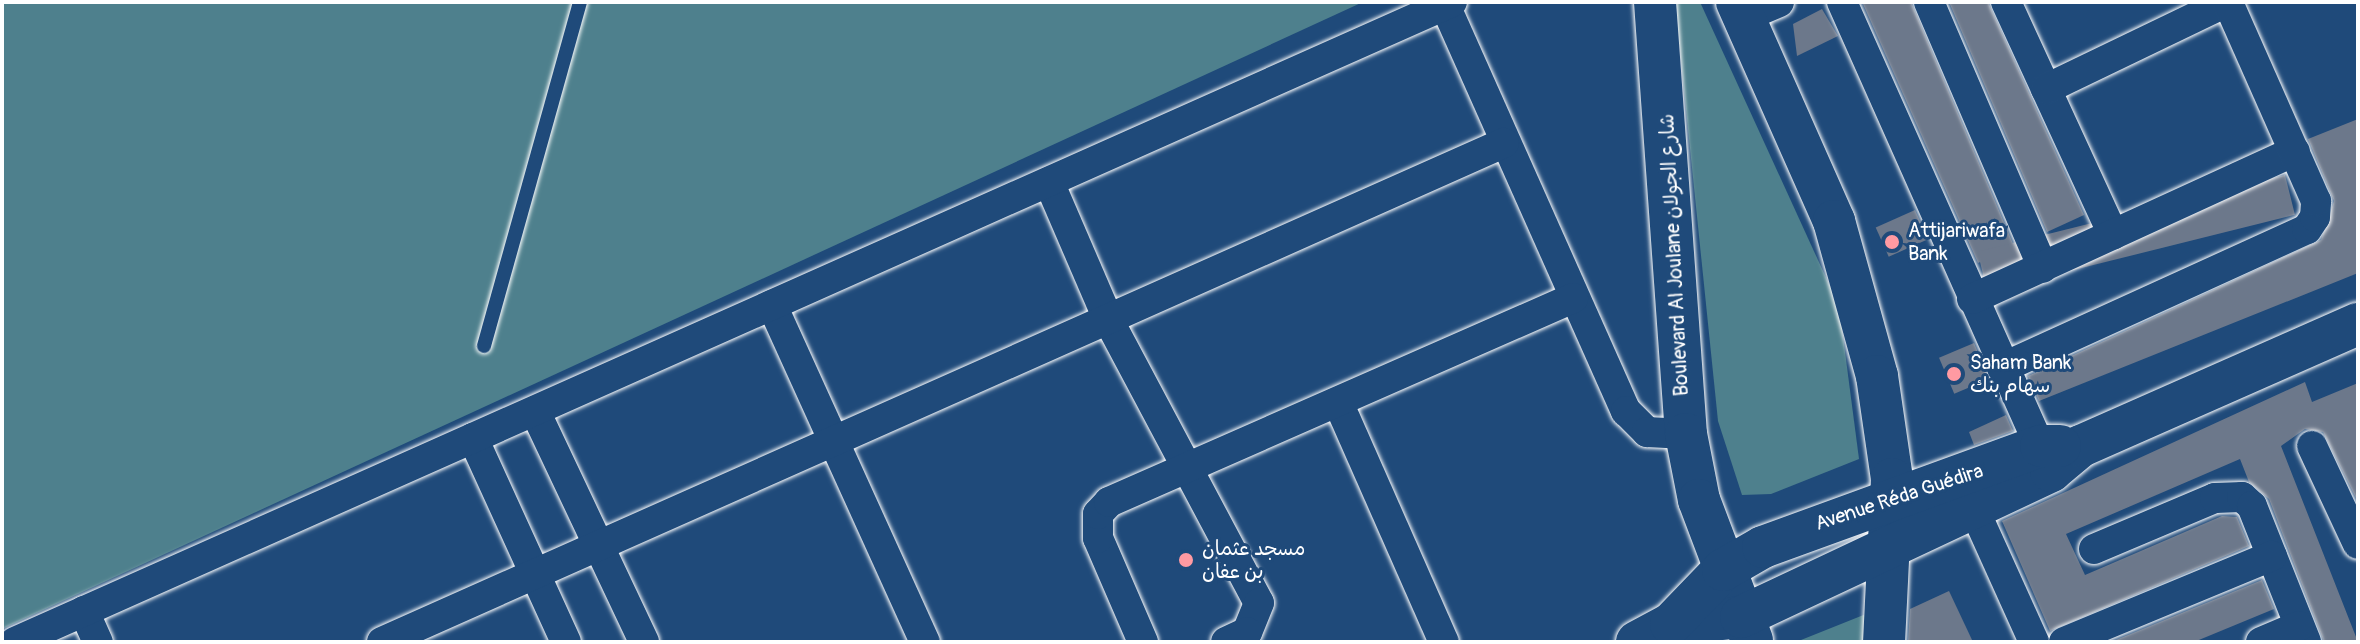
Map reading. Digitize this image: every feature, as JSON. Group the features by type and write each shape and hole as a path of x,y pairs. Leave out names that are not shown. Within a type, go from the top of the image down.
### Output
{"main road":[{"name":"Boulevard Al Joulane شارع الجولان","path":"1655,2 1686,434 1723,570 1747,630"},
{"path":"1754,7 1848,263 1877,376 1892,500 1884,642"},
{"name":"Avenue Réda Guédira","path":"1654,633 1723,570 1805,528 2057,454 2358,324"},
{"name":"Avenue Réda Guédira","path":"1654,633 1747,630 1891,550 1974,509 2057,454"}],"street":[{"path":"1842,2 2002,368 2057,454"},
{"path":"1929,2 2043,268"},
{"path":"2006,2 2113,235"},
{"path":"2002,368 2307,229 2316,201 2228,2 2046,89"},
{"path":"15,642 56,634 84,611 1448,4 1504,143 1633,424 1686,434"},
{"path":"382,642 537,579 598,547 835,444 1504,143"},
{"path":"1972,299 2295,151"},
{"path":"1049,182 1109,321 1188,464 1259,603 1247,632 1226,642"},
{"path":"1143,642 1098,538 1097,518 1109,502 1188,464 1338,402 1573,298"},
{"path":"772,305 925,642"},
{"path":"1338,402 1444,642"},
{"path":"535,411 644,642"},
{"path":"473,438 566,642"},
{"path":"2312,446 2358,544"},
{"path":"2094,549 2229,495 2252,506 2302,634 2261,642"},
{"path":"1974,509 2034,642"},
{"path":"2064,642 2272,556"},
{"path":"84,611 98,642"}],"lane":[{"path":"484,346 580,2"}],"green space":[{"path":"2,2 1363,2 2,629"},
{"path":"1675,2 1700,2 1839,306 1859,459 1771,494 1742,495 1718,421"},
{"path":"1866,614 1866,642 1796,642"}],"building":[{"path":"1911,2 2014,246 1978,263 1863,4"},
{"path":"1949,2 1988,2 2084,215 2047,232"},
{"path":"1822,9 1838,36 1797,56 1793,24"},
{"path":"2358,119 2358,273 2039,401 2028,376 2321,240 2334,201 2308,139"},
{"path":"2285,175 2295,215 1987,291 1977,252"},
{"path":"1915,210 1928,239 1889,257 1876,227"},
{"path":"1974,343 1989,379 1954,394 1939,358"},
{"path":"2305,382 2312,402 2358,383 2358,502 2323,432 2305,429 2281,446 2358,642 2324,642 2269,499 2249,482 2240,459 2066,534 2085,575 2222,516 2237,517 2249,546 2050,631 2002,521"},
{"path":"2006,415 2013,431 1974,445 1969,432"},
{"path":"2262,580 2274,609 2194,642 2111,642"},
{"path":"1949,591 1973,642 1908,642 1910,609"}],"place":[{"name":"Attijariwafa Bank","path":"1892,242"},
{"name":"Saham Bank سهام بنك","path":"1954,374"},
{"name":"مسجد عثمان بن عفان","path":"1186,560"}]}
